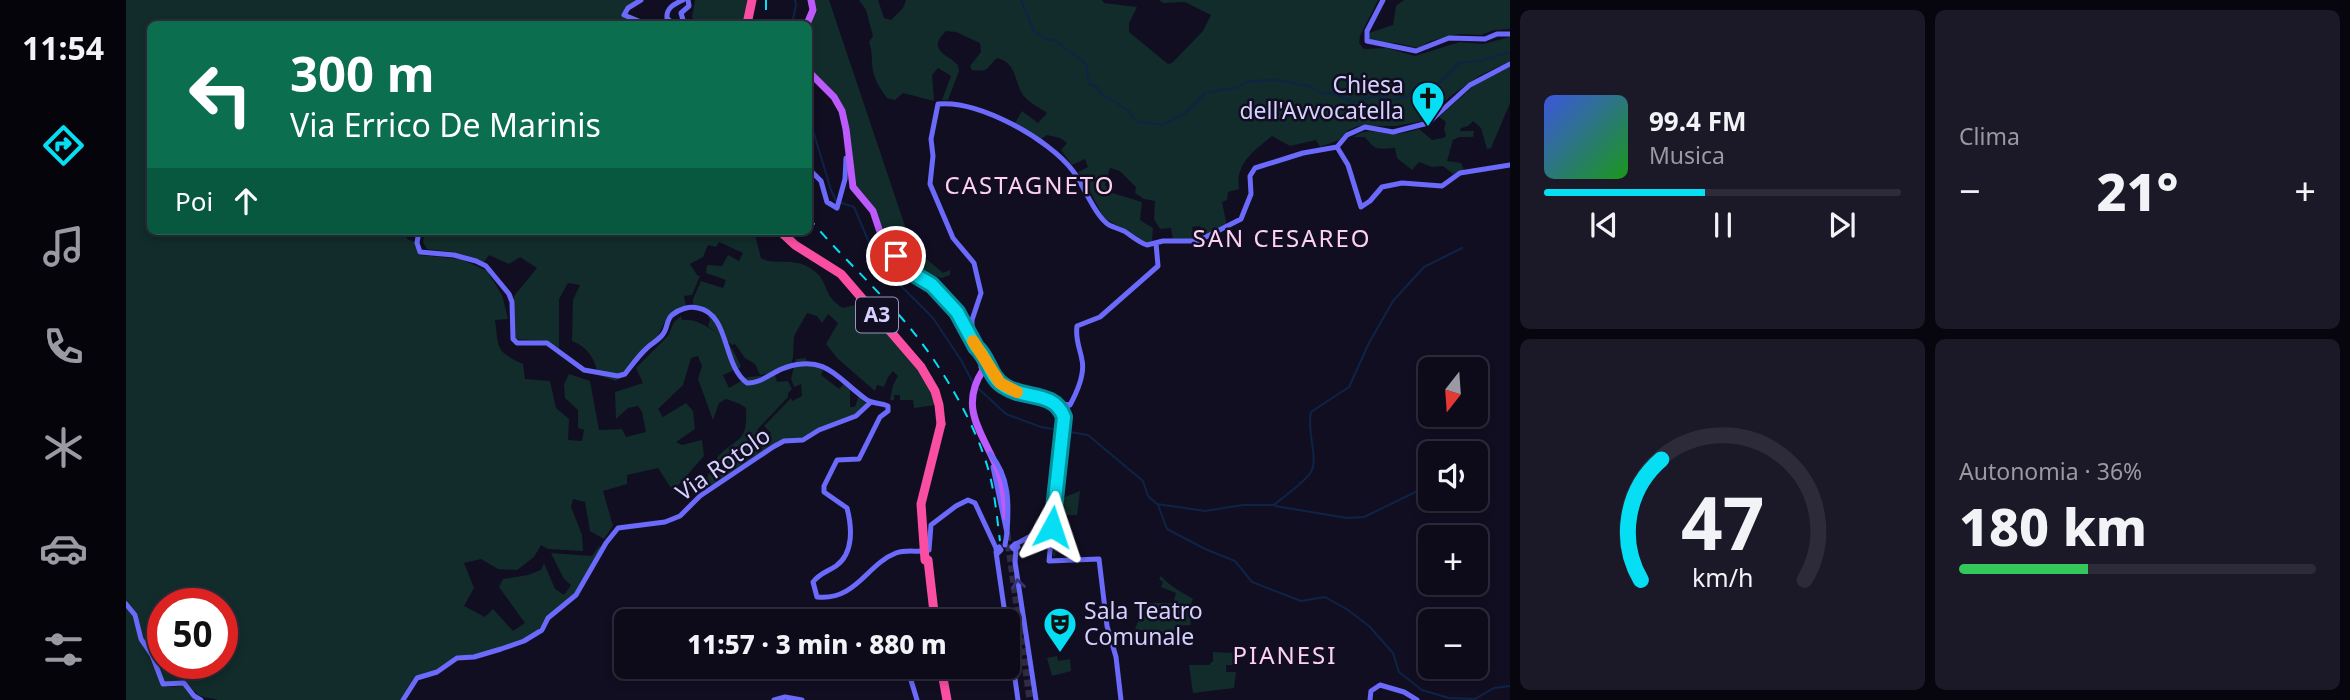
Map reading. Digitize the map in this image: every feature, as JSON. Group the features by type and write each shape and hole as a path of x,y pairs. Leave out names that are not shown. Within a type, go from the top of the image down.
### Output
{"highway":[{"path":"750,21 754,0"},
{"name":"A3","path":"784,235 795,245 841,274 921,367 935,391 943,424"},
{"name":"A3","path":"791,235 843,271 922,362 939,390 944,409 943,424 921,504 932,609"},
{"path":"942,679 946,700"}],"main road":[{"path":"808,21 813,10 811,0"},
{"path":"812,75 834,97 842,111 853,187 873,211 883,240 908,269 929,282 957,312 976,346 985,367 974,385 971,404 977,426 1000,475 1006,517"}],"street":[{"path":"638,21 624,16 628,8 641,0"},
{"path":"669,21 667,13 672,6 683,0"},
{"path":"684,21 681,13 690,6 688,0"},
{"path":"1383,0 1367,31 1367,41 1373,44 1416,51 1449,38 1485,39 1497,34 1510,34"},
{"path":"976,346 972,320 981,293 974,263 953,238 929,179 938,104 962,104 1021,128 1050,148 1071,169 1091,198 1098,215 1108,224 1147,245 1199,241 1241,219 1251,194 1250,176 1255,167 1303,153 1337,148 1347,135 1362,128 1373,127 1393,132 1428,123 1471,85 1510,64"},
{"path":"1337,148 1348,165 1361,207 1382,187 1402,183 1442,186 1460,173 1510,165"},
{"path":"812,172 821,181 827,202 837,208 845,179 846,158 849,157"},
{"path":"419,235 418,249 422,253 454,255 482,263 509,294 512,302 513,340 547,343 584,370 618,376 625,373 645,350 661,337 671,315 681,309 693,307 707,310 718,321 727,351 742,380 747,383 752,384 787,367 819,365 833,370 870,402 886,405 888,411 880,417 859,459 839,459 834,462 823,489 827,496 847,508 851,530 848,551 839,563 820,573 813,582 815,596 820,598 842,593 857,585 894,554 914,552 925,547 930,542 929,528 934,521 956,506 971,500 1000,548 1005,609"},
{"path":"1121,700 1116,657 1108,631 1099,559 1049,561 1049,527 1065,408 1072,403 1082,371 1082,358 1075,337 1077,326 1100,317 1158,267 1156,243"},
{"path":"985,367 1005,389 1068,405"},
{"name":"Via Rotolo","path":"403,700 416,678 437,673 457,658 474,657 502,649 524,641 542,630 548,618 576,595 618,528 672,520 680,516 699,496 773,447 784,441 803,440 819,430 856,416 870,402"},
{"path":"1056,403 1064,417"},
{"path":"990,454 998,463 1007,486 1008,535 1000,548"},
{"path":"1000,548 1016,546 1049,527"},
{"path":"1008,535 1016,546 1016,568 1035,699"},
{"path":"126,604 135,615 141,639 152,655 163,684 184,683 191,694 201,700"},
{"path":"911,679 917,700"},
{"path":"1015,679 1018,699"},
{"path":"1370,700 1371,691 1380,685 1404,692 1417,700"},
{"path":"774,700 785,697 802,700"}],"green space":[{"path":"126,0 638,0 624,9 623,16 635,21 147,21 147,235 406,235 407,239 415,242 419,255 461,259 487,271 502,295 508,319 495,320 500,348 507,356 523,364 525,379 550,381 556,408 569,419 568,440 582,441 584,430 578,428 578,410 565,398 564,384 569,374 590,381 599,430 622,429 626,437 646,432 638,406 628,408 616,419 615,392 643,383 636,368 668,336 674,322 681,316 682,320 695,321 708,327 732,348 741,367 723,375 729,388 748,377 775,375 777,382 788,381 792,389 788,397 757,430 765,440 771,433 764,426 791,398 792,401 802,396 801,384 794,387 791,379 796,359 806,358 807,366 824,368 821,375 839,389 845,383 850,388 850,407 855,407 859,395 866,404 855,414 803,438 772,445 704,491 714,462 742,435 746,408 726,399 719,403 713,420 698,379 702,366 698,356 691,358 683,385 658,409 663,417 686,403 693,411 695,429 676,442 682,445 702,440 704,456 673,491 658,468 627,475 627,484 603,491 613,526 604,539 590,531 585,502 573,499 571,507 582,535 583,551 548,549 541,545 534,557 517,570 498,569 481,559 464,563 474,588 464,606 485,617 493,609 513,631 525,623 499,587 503,579 541,570 544,563 555,589 564,595 571,585 564,579 551,553 592,556 599,546 601,547 574,594 540,628 523,639 473,655 456,656 436,670 415,676 401,700 218,700 197,694 185,681 165,683 163,679 238,679 238,588 147,588 147,643 143,638 137,614 126,602"},
{"path":"695,0 747,0 744,21 695,21 692,17"},
{"path":"814,0 829,0 909,238 923,256 943,273 950,270 950,275 942,278 933,276 918,272 907,265 886,239 857,188 843,109 812,73 812,21 817,11"},
{"path":"859,0 878,0 884,18 891,20 903,8 906,0 1102,0 1104,3 1137,7 1129,23 1129,32 1168,64 1203,31 1211,15 1185,2 1163,3 1159,0 1378,0 1360,36 1359,43 1364,49 1387,48 1415,56 1460,42 1483,44 1510,37 1510,61 1479,76 1452,95 1423,121 1396,126 1358,126 1347,131 1339,140 1320,147 1316,140 1290,146 1272,136 1247,158 1240,172 1239,189 1228,192 1227,200 1222,202 1227,226 1205,236 1200,226 1192,227 1195,239 1173,240 1171,228 1160,229 1154,219 1155,201 1144,199 1135,193 1136,187 1120,171 1110,168 1105,185 1112,193 1142,202 1140,220 1153,228 1152,241 1146,243 1103,217 1078,172 1088,167 1085,159 1072,165 1061,150 1067,143 1047,135 1041,139 1015,123 1022,111 1038,123 1047,113 1023,95 1012,68 1003,60 997,58 982,71 972,70 970,66 981,52 980,43 956,32 946,31 941,37 938,43 940,51 958,65 959,71 948,100 942,100 951,76 938,68 932,75 934,101 903,93 895,100 887,98 874,75 869,42 873,36 866,10"},
{"path":"1404,0 1510,0 1510,29 1494,30 1481,35 1459,34 1431,41 1418,48 1396,43 1371,42 1369,33 1393,25 1396,6"},
{"path":"1510,67 1510,103 1491,148 1487,149 1481,128 1473,121 1460,131 1474,131 1473,137 1453,140 1447,161 1461,163 1464,170 1453,174 1443,166 1432,167 1419,162 1412,170 1397,158 1395,148 1377,148 1365,137 1354,137 1368,132 1398,134 1419,129 1432,140 1443,138 1446,136 1446,122 1439,117 1477,83"},
{"path":"424,235 755,235 761,258 772,262 798,263 813,270 821,278 828,293 843,308 863,303 915,363 924,377 935,405 914,408 913,400 900,400 900,395 894,395 894,400 890,400 898,376 893,371 884,387 877,385 875,391 838,359 826,344 838,323 828,314 822,323 817,316 807,313 794,336 793,358 789,370 760,375 755,364 745,358 735,344 732,345 708,326 710,320 705,310 693,306 693,299 701,281 723,288 726,280 706,273 707,265 722,266 728,255 739,261 743,253 719,242 716,247 708,245 703,257 690,264 700,276 692,295 684,296 686,306 667,317 657,338 643,348 616,381 598,375 590,354 572,341 573,300 580,285 568,283 559,299 559,348 547,341 515,339 514,296 537,268 520,257 509,264 489,255 484,262 454,252 427,249 423,242"},
{"path":"1080,491 1077,515 1065,515 1063,525 1066,527 1060,527 1053,556 1060,499"},
{"path":"1161,576 1193,599 1189,610 1191,625 1175,626 1173,635 1135,629 1146,603 1173,603 1176,593 1161,587"},
{"path":"126,608 134,617 147,649 147,679 159,679 161,684 167,687 184,686 197,700 126,700"},
{"path":"1213,652 1234,653 1235,665 1226,665 1226,672 1236,672 1234,688 1193,693 1189,665 1209,665 1213,661"},
{"path":"1057,656 1058,661 1070,659 1071,671 1052,676 1047,658"}],"waterway":[{"path":"793,21 795,0"},
{"path":"1021,0 1034,31 1045,39 1056,41 1086,64 1089,84 1128,110 1137,122 1163,125 1185,113 1205,93 1238,87 1248,81 1279,80 1312,87 1321,93 1331,93 1354,102 1377,96 1392,100 1408,96 1417,87 1431,87 1439,83 1459,63 1483,60 1510,52"},
{"path":"812,127 836,201 854,207 874,254 933,318 973,383"},
{"path":"979,389 1006,414 1041,427 1088,435 1143,481 1148,496 1157,504 1205,511 1243,505 1274,505 1311,472 1314,459 1311,412 1349,387 1369,343 1393,301 1424,267 1462,248"},
{"path":"1275,506 1347,518 1364,517 1418,491"},
{"path":"1158,505 1167,529 1235,561 1252,582 1301,601 1325,597 1348,610 1369,626 1393,653 1399,672 1422,690 1449,698 1475,699 1494,688 1510,686"}],"tunnel":[{"path":"1007,534 1030,700"}],"railway":[{"path":"766,0 766,21"},
{"path":"812,222 913,331 952,389 983,452 994,497 1000,541"}],"slow traffic":[{"path":"973,341 1000,383 1017,392"}],"place":[{"name":"Chiesa dell'Avvocatella","path":"1428,128"},
{"name":"Sala Teatro Comunale","path":"1060,654"}],"district":[{"name":"CASTAGNETO","path":"1030,186"},
{"name":"SAN CESAREO","path":"1282,239"},
{"name":"PIANESI","path":"1285,656"}],"route":[{"path":"896,256 912,273 929,282 957,312 1000,383 1008,389 1044,398 1060,407 1064,417 1052,527"}]}
